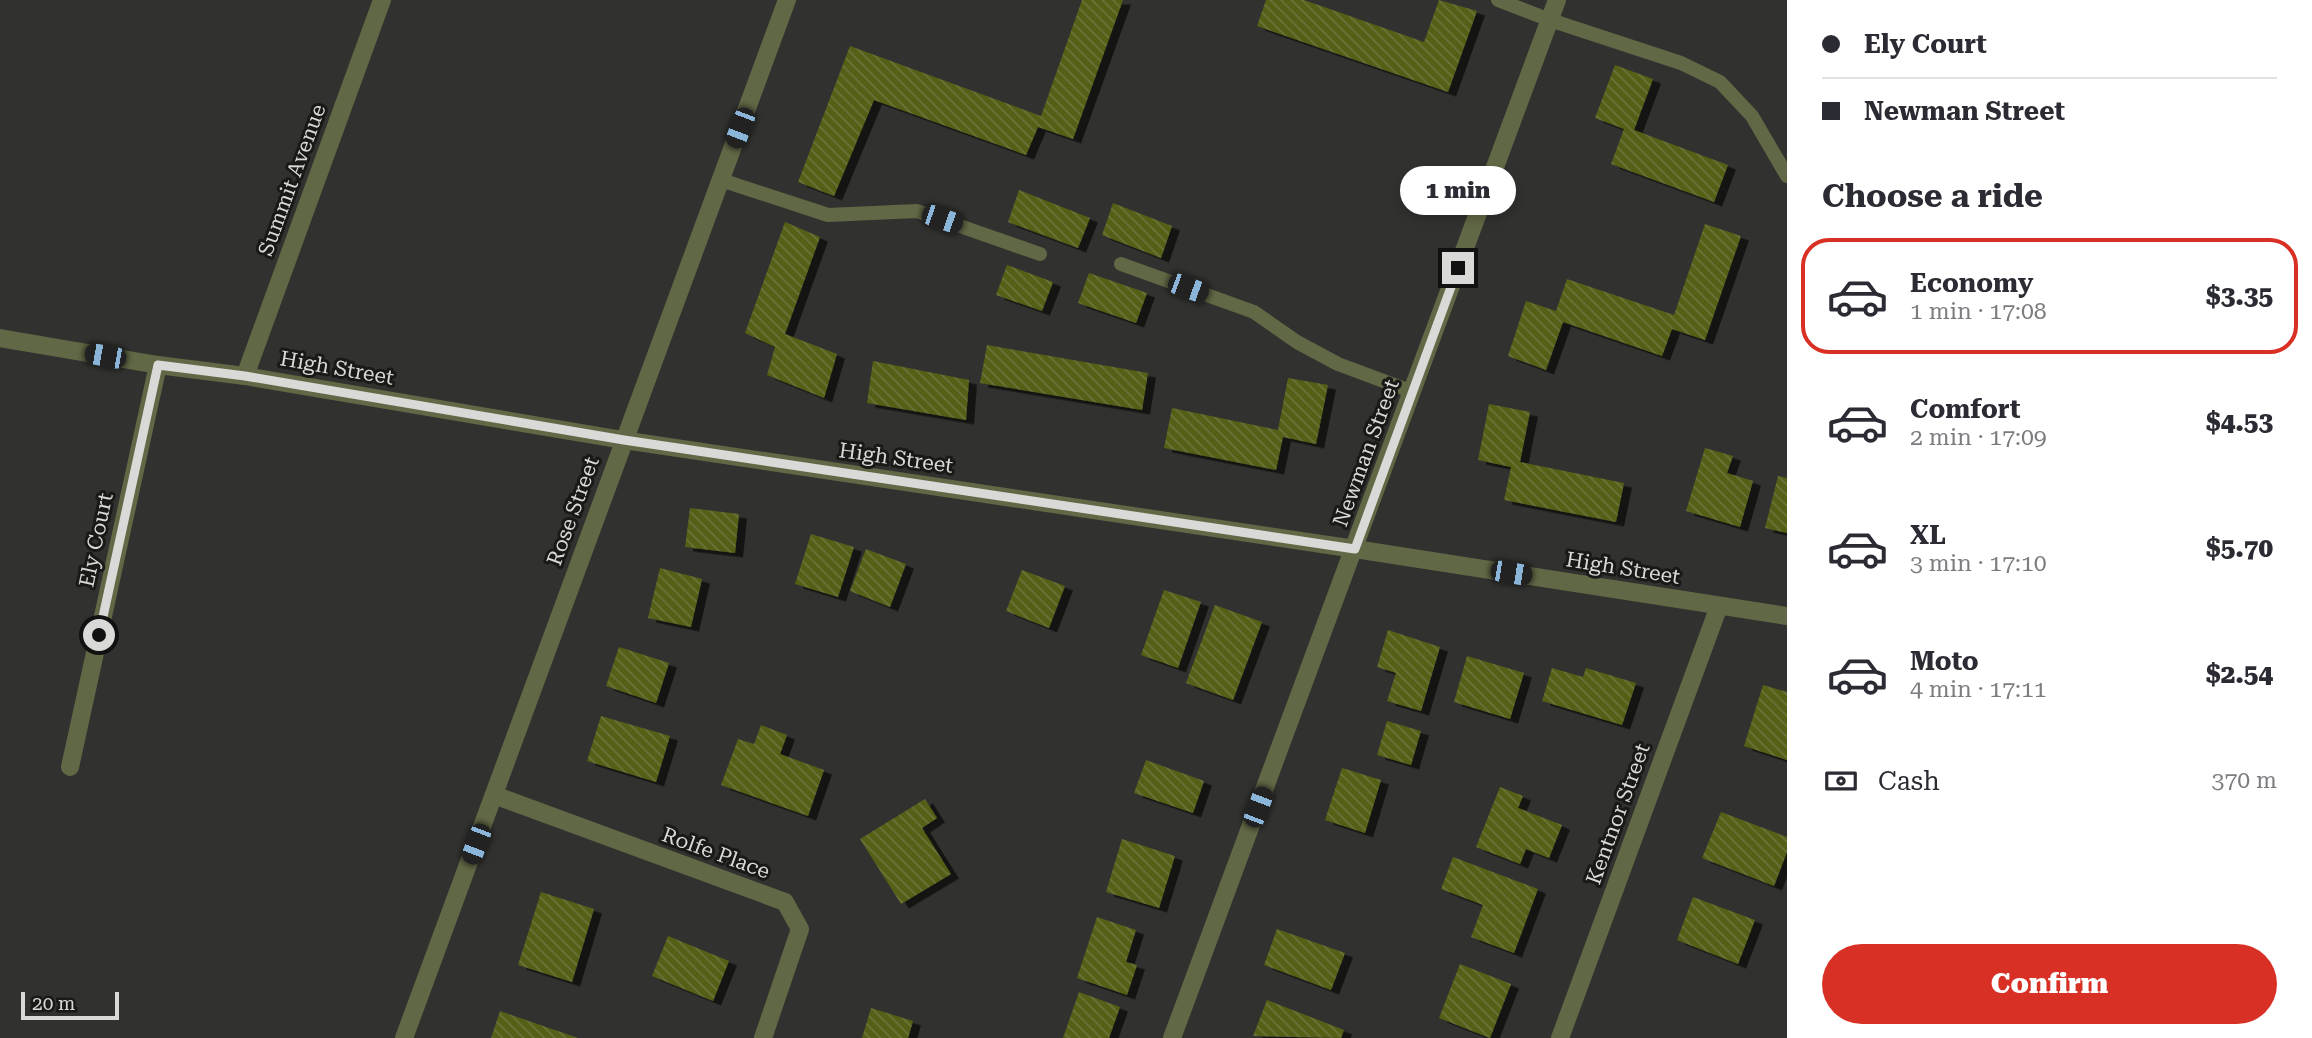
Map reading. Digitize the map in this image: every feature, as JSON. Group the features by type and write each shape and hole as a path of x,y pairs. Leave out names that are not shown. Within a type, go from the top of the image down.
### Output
{"street":[{"name":"Summit Avenue","path":"245,376 382,0"},
{"name":"Rose Street","path":"404,1038 788,0"},
{"name":"Newman Street","path":"1172,1038 1557,0"},
{"name":"High Street","path":"0,338 624,440 1787,616"},
{"name":"Ely Court","path":"70,767 158,365"},
{"name":"Kentnor Street","path":"1560,1038 1719,606"},
{"name":"Rolfe Place","path":"494,795 785,902 800,929 763,1038"}],"lane":[{"path":"1498,0 1681,63 1720,82 1752,116 1787,176"},
{"path":"720,180 828,215 917,211 1040,254"},
{"path":"1121,264 1254,312 1297,342 1338,364 1413,392"}],"building":[{"path":"1082,0 1123,0 1073,139 1038,127 1026,155 874,100 834,196 798,182 850,46 1041,116"},
{"path":"1266,0 1304,0 1424,42 1439,0 1477,11 1448,92 1257,26"},
{"path":"1615,65 1653,79 1634,130 1728,165 1714,202 1611,164 1624,129 1595,118"},
{"path":"1019,190 1090,218 1078,248 1008,222"},
{"path":"1113,203 1172,226 1161,258 1102,235"},
{"path":"785,222 820,237 785,334 837,354 824,398 767,375 775,347 745,333"},
{"path":"1705,224 1741,236 1705,340 1672,329 1662,356 1563,322 1546,370 1508,356 1526,301 1556,311 1567,279 1674,315"},
{"path":"1007,265 1053,282 1042,311 996,295"},
{"path":"1089,273 1147,293 1136,323 1078,303"},
{"path":"987,345 1148,373 1142,410 980,383"},
{"path":"873,361 969,380 966,420 867,403"},
{"path":"1288,378 1328,385 1316,444 1283,437 1276,470 1164,448 1172,408 1278,430"},
{"path":"1489,404 1530,412 1520,462 1624,483 1616,522 1504,500 1511,467 1478,460"},
{"path":"1705,448 1733,456 1727,473 1753,481 1740,527 1686,511"},
{"path":"1778,476 1787,478 1787,533 1765,528"},
{"path":"690,508 739,514 735,553 685,547"},
{"path":"811,534 854,547 838,597 795,584"},
{"path":"866,549 906,564 890,607 850,591"},
{"path":"660,568 702,579 691,627 648,618"},
{"path":"1022,570 1065,586 1049,628 1006,611"},
{"path":"1164,590 1201,602 1178,668 1141,655"},
{"path":"1215,605 1262,622 1233,700 1186,683"},
{"path":"1388,630 1440,647 1421,711 1387,701 1396,673 1377,667"},
{"path":"619,647 669,663 656,703 606,686"},
{"path":"1467,656 1524,673 1510,719 1454,702"},
{"path":"1552,668 1583,677 1586,668 1636,683 1622,725 1542,701"},
{"path":"1763,685 1787,692 1787,760 1744,746"},
{"path":"601,716 670,736 656,782 587,761"},
{"path":"1387,721 1421,731 1411,765 1377,755"},
{"path":"761,725 787,735 780,754 824,770 808,816 721,785 738,739 754,744"},
{"path":"1146,760 1204,781 1193,813 1134,793"},
{"path":"1342,768 1381,780 1365,833 1325,820"},
{"path":"1500,787 1523,796 1518,808 1562,825 1549,858 1526,849 1520,864 1476,847"},
{"path":"925,799 937,818 922,828 951,874 901,904 860,839"},
{"path":"1721,812 1787,837 1787,852 1774,886 1702,858"},
{"path":"1122,839 1175,856 1159,908 1106,892"},
{"path":"1453,857 1538,889 1514,953 1471,937 1483,905 1441,889"},
{"path":"541,892 594,909 572,982 518,965"},
{"path":"1693,897 1755,920 1738,964 1677,940"},
{"path":"1097,917 1136,930 1126,962 1137,965 1127,995 1077,978"},
{"path":"1277,929 1345,953 1331,990 1264,965"},
{"path":"668,936 729,961 713,1001 652,976"},
{"path":"1460,964 1511,984 1490,1038 1439,1018"},
{"path":"1079,992 1120,1007 1109,1038 1063,1038"},
{"path":"1267,1000 1344,1030 1341,1038 1253,1036"},
{"path":"871,1008 913,1021 908,1038 862,1038"},
{"path":"500,1011 578,1038 491,1038"}],"route":[{"path":"99,635 158,365 245,376 624,440 1355,549 1458,268"}]}
